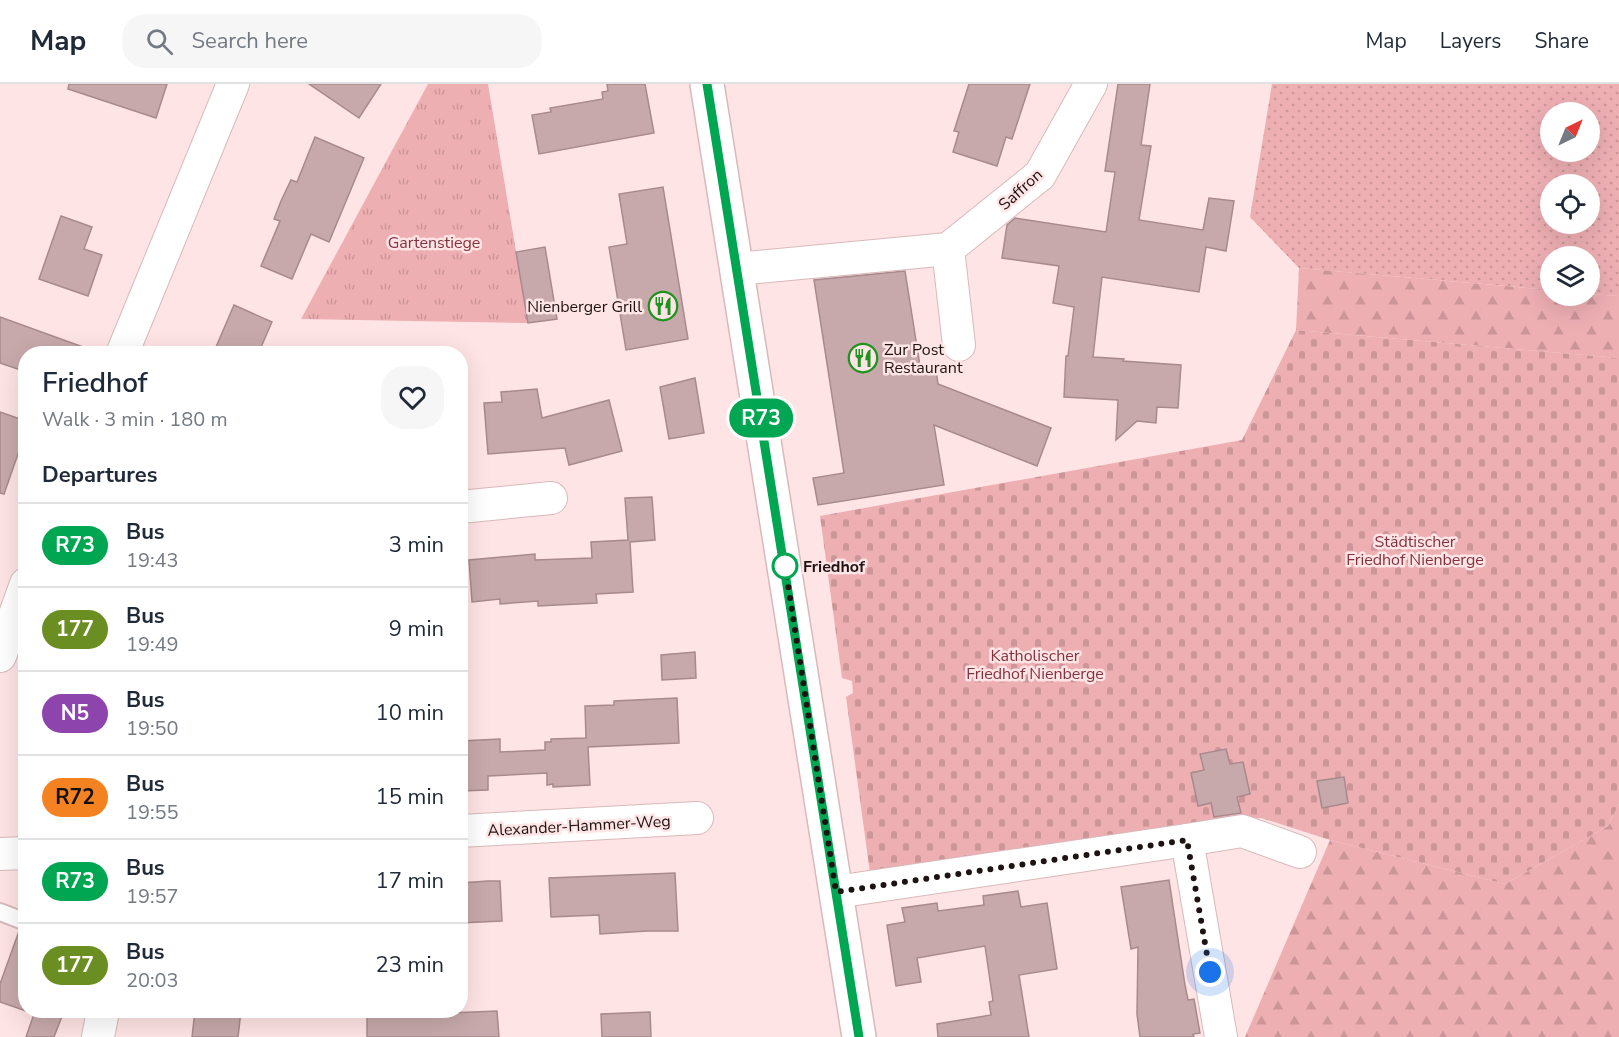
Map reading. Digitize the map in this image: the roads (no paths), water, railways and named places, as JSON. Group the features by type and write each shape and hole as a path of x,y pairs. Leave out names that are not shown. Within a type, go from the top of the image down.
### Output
{"main road":[{"path":"707,84 859,1037"}],"street":[{"path":"125,346 233,84"},
{"name":"Saffron","path":"948,249 1040,175 1091,84"},
{"path":"737,269 948,249 959,345"},
{"path":"468,506 551,498"},
{"path":"0,656 18,606"},
{"name":"Alexander-Hammer-Weg","path":"468,831 697,818"},
{"path":"836,892 1242,831 1300,852"},
{"path":"1187,840 1221,1037"},
{"path":"0,854 18,853"},
{"path":"98,1037 102,1018"}],"lane":[{"path":"0,912 18,919"}],"place":[{"name":"Nienberger Grill","path":"663,306"},
{"name":"Zur Post Restaurant","path":"863,358"},
{"name":"Friedhof","path":"785,566"}],"park label":[{"name":"Gartenstiege","path":"434,242"},
{"name":"Städtischer Friedhof Nienberge","path":"1415,550"},
{"name":"Katholischer Friedhof Nienberge","path":"1035,664"}]}
